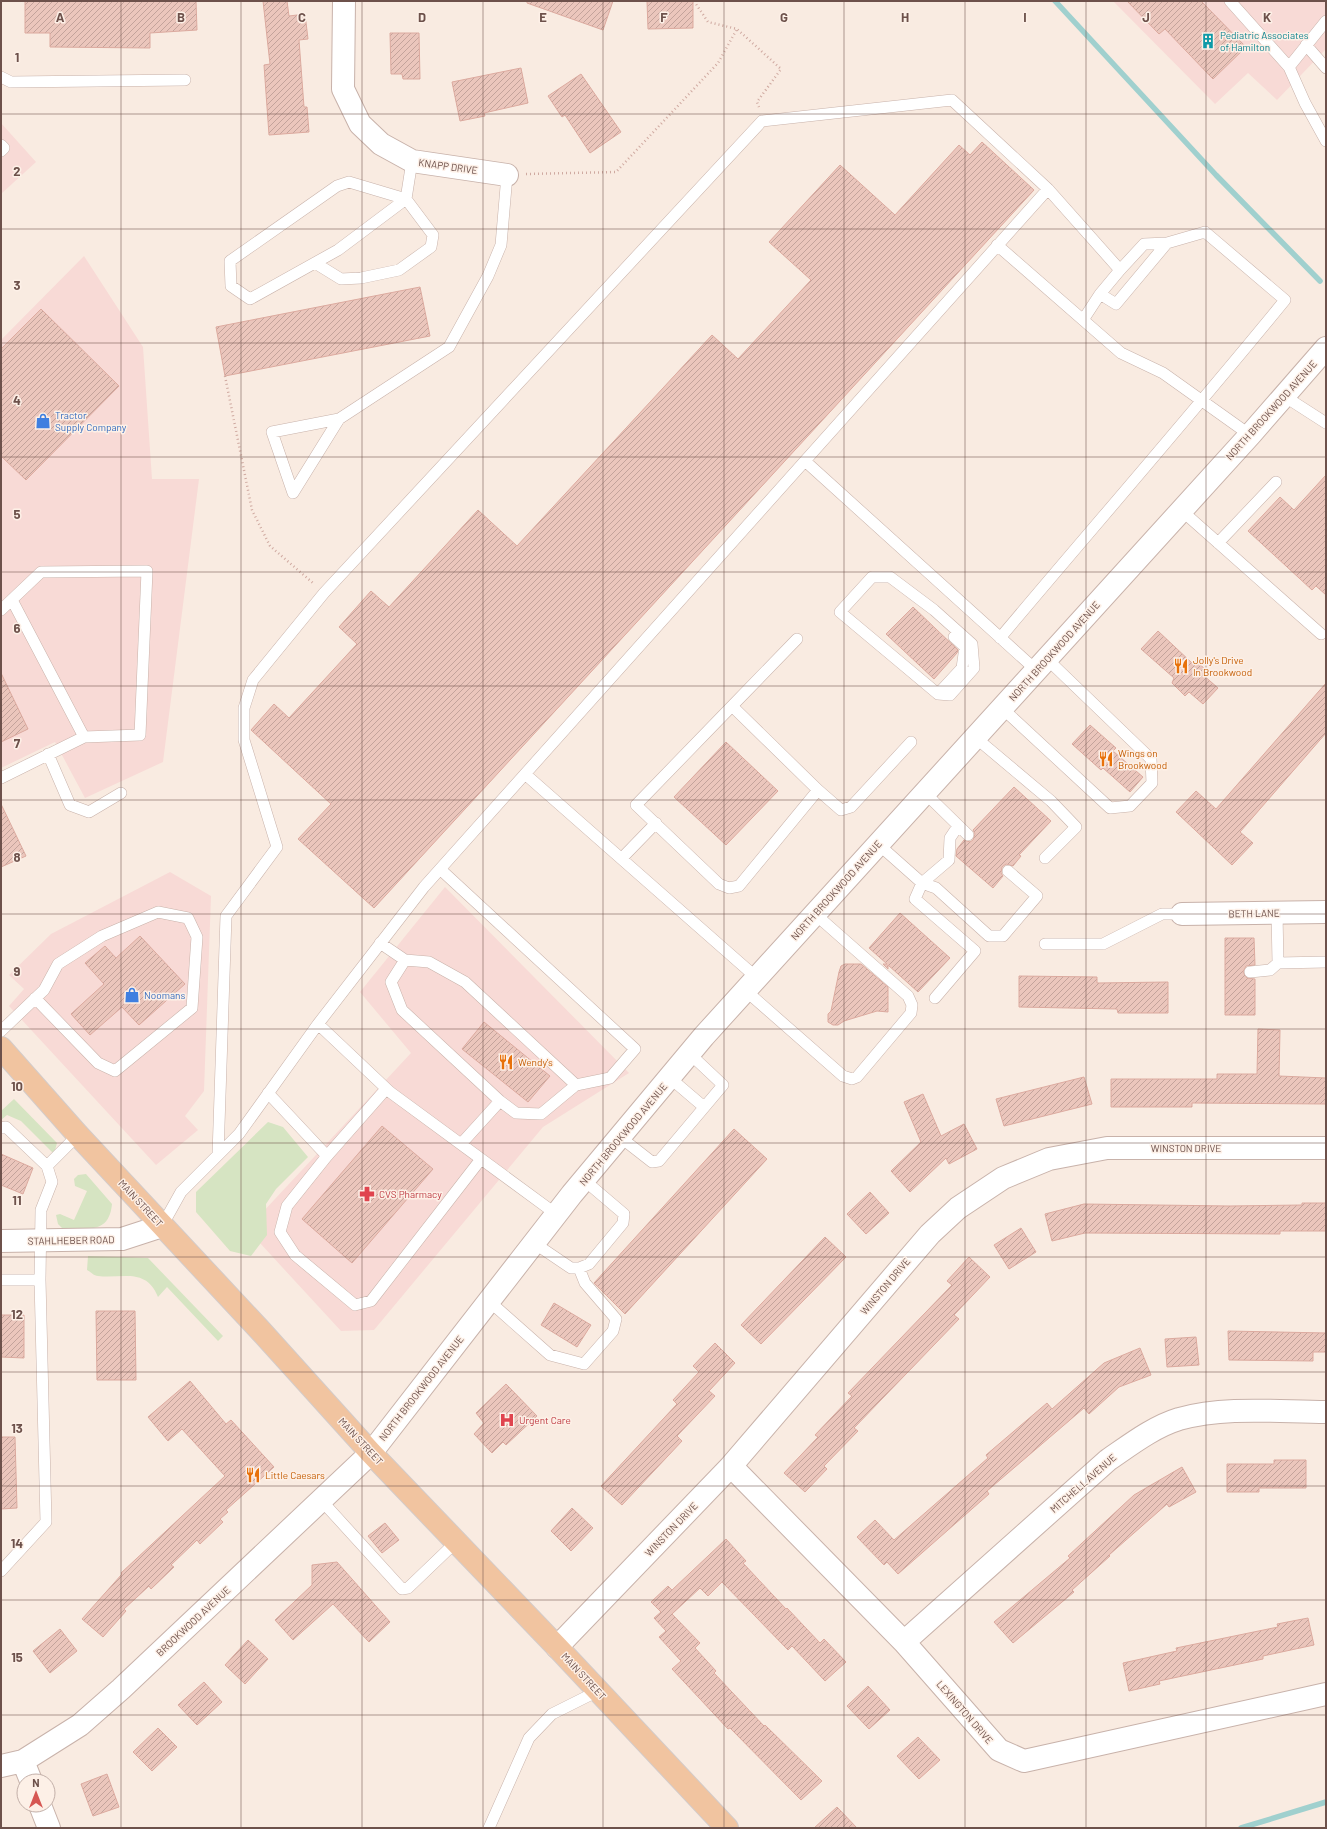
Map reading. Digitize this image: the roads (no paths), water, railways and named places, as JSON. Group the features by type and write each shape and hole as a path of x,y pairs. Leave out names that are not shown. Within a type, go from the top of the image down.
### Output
{"main road":[{"name":"MAIN STREET","path":"1,1048 78,1135 259,1329 371,1453 557,1647 727,1828"}],"street":[{"name":"KNAPP DRIVE","path":"344,1 343,89 360,124 381,144 412,161 507,175"},
{"name":"NORTH BROOKWOOD AVENUE","path":"371,1453 556,1214 690,1054 751,984 1250,435 1326,348"},
{"name":"BETH LANE","path":"1182,914 1326,912"},
{"name":"WINSTON DRIVE","path":"557,1647 731,1466 930,1234 958,1208 1004,1178 1049,1159 1107,1148 1326,1148"},
{"name":"STAHLHEBER ROAD","path":"1,1241 122,1239 162,1226"},
{"name":"MITCHELL AVENUE","path":"904,1642 1108,1460 1140,1437 1179,1419 1224,1412 1326,1412"},
{"name":"BROOKWOOD AVENUE","path":"1,1766 27,1771 121,1689 371,1453"},
{"name":"LEXINGTON DRIVE","path":"731,1466 904,1642 999,1750 1024,1761 1326,1694"},
{"path":"43,1813 48,1828"}],"lane":[{"path":"1230,1 1289,66 1305,103 1326,141"},
{"path":"1289,66 1326,21"},
{"path":"1306,45 1326,68"},
{"path":"1,77 11,82 184,80"},
{"path":"218,1155 226,916 277,846 244,740 244,708 253,680 324,593 762,121 952,100 1048,189 1120,270"},
{"path":"1,145 4,148 1,151"},
{"path":"315,263 342,279 361,278 399,270 431,247 433,235 406,199 349,182 337,186 230,261 230,286 250,298 338,250 406,199 412,161"},
{"path":"338,419 293,493 272,432 338,419 449,347 488,276 501,245 507,175"},
{"path":"162,1226 181,1192 239,1134 318,1024 380,943 440,869 1048,189"},
{"path":"1000,638 1203,401 1286,300 1205,232 1167,243 1144,244 1100,294 1083,320"},
{"path":"1100,294 1116,304 1167,243"},
{"path":"997,246 1121,353 1163,373 1250,435"},
{"path":"1284,396 1326,423"},
{"path":"805,461 1000,638 1041,665 1151,759 1152,783 1130,806 1110,808 1002,708"},
{"path":"1218,543 1276,482"},
{"path":"1181,510 1322,634"},
{"path":"1,610 41,572 147,571 140,735 84,737 1,778"},
{"path":"872,577 890,577 934,610 972,644 974,668 950,695 938,694 840,612 872,577"},
{"path":"12,600 84,737"},
{"path":"797,639 636,804 720,884 728,888 739,886 818,790"},
{"path":"732,706 818,790 841,810 851,807 911,742"},
{"path":"976,738 1051,801 1076,827 1045,858"},
{"path":"48,754 70,805 89,812 121,793"},
{"path":"525,774 622,858 843,1076 852,1078 857,1077 911,1014 912,1005 908,996 815,914"},
{"path":"925,793 968,835"},
{"path":"622,858 656,822"},
{"path":"935,998 975,951 915,899 922,883 949,860 950,838 958,826"},
{"path":"878,844 922,883 936,888 989,936 1003,936 1038,896 1008,871"},
{"path":"405,960 391,982 402,1010 500,1101 516,1113 542,1114 576,1084 610,1078 635,1049 440,869"},
{"path":"1,1031 35,998 44,990 58,964 102,936 158,912 188,918 198,937 192,1008 115,1071 98,1063 35,998"},
{"path":"1277,913 1278,963"},
{"path":"1045,944 1103,944 1162,914 1182,914"},
{"path":"380,943 405,960 429,962 465,982 576,1084"},
{"path":"1250,972 1270,970 1278,963 1326,962"},
{"path":"318,1024 386,1089 556,1214"},
{"path":"620,1137 646,1159 652,1162 660,1161 723,1084 690,1054"},
{"path":"670,1078 704,1107"},
{"path":"386,1089 327,1156 287,1206 280,1232 295,1255 355,1305 371,1301 481,1159"},
{"path":"268,1093 327,1156"},
{"path":"461,1144 500,1101"},
{"path":"1,1128 6,1127 47,1166 52,1182 41,1210 39,1241 46,1522 1,1571"},
{"path":"47,1166 78,1135"},
{"path":"534,1243 571,1268 579,1268 590,1264 623,1223 624,1214 584,1180"},
{"path":"489,1301 550,1355 584,1364 614,1331 616,1319 585,1283 579,1268"},
{"path":"1,1280 40,1280"},
{"path":"321,1500 402,1589 408,1588 456,1542"},
{"path":"489,1828 529,1738 552,1714 598,1691"}],"waterway":[{"path":"1055,1 1216,175 1320,281"},
{"path":"1241,1828 1326,1802"}],"place":[{"name":"Pediatric Associates of Hamilton","path":"1208,41"},
{"name":"Tractor Supply Company","path":"43,421"},
{"name":"Jolly's Drive In Brookwood","path":"1181,666"},
{"name":"Wings on Brookwood","path":"1106,759"},
{"name":"Noomans","path":"132,995"},
{"name":"Wendy's","path":"506,1062"},
{"name":"CVS Pharmacy","path":"367,1194"},
{"name":"Urgent Care","path":"507,1420"},
{"name":"Little Caesars","path":"253,1475"}]}
